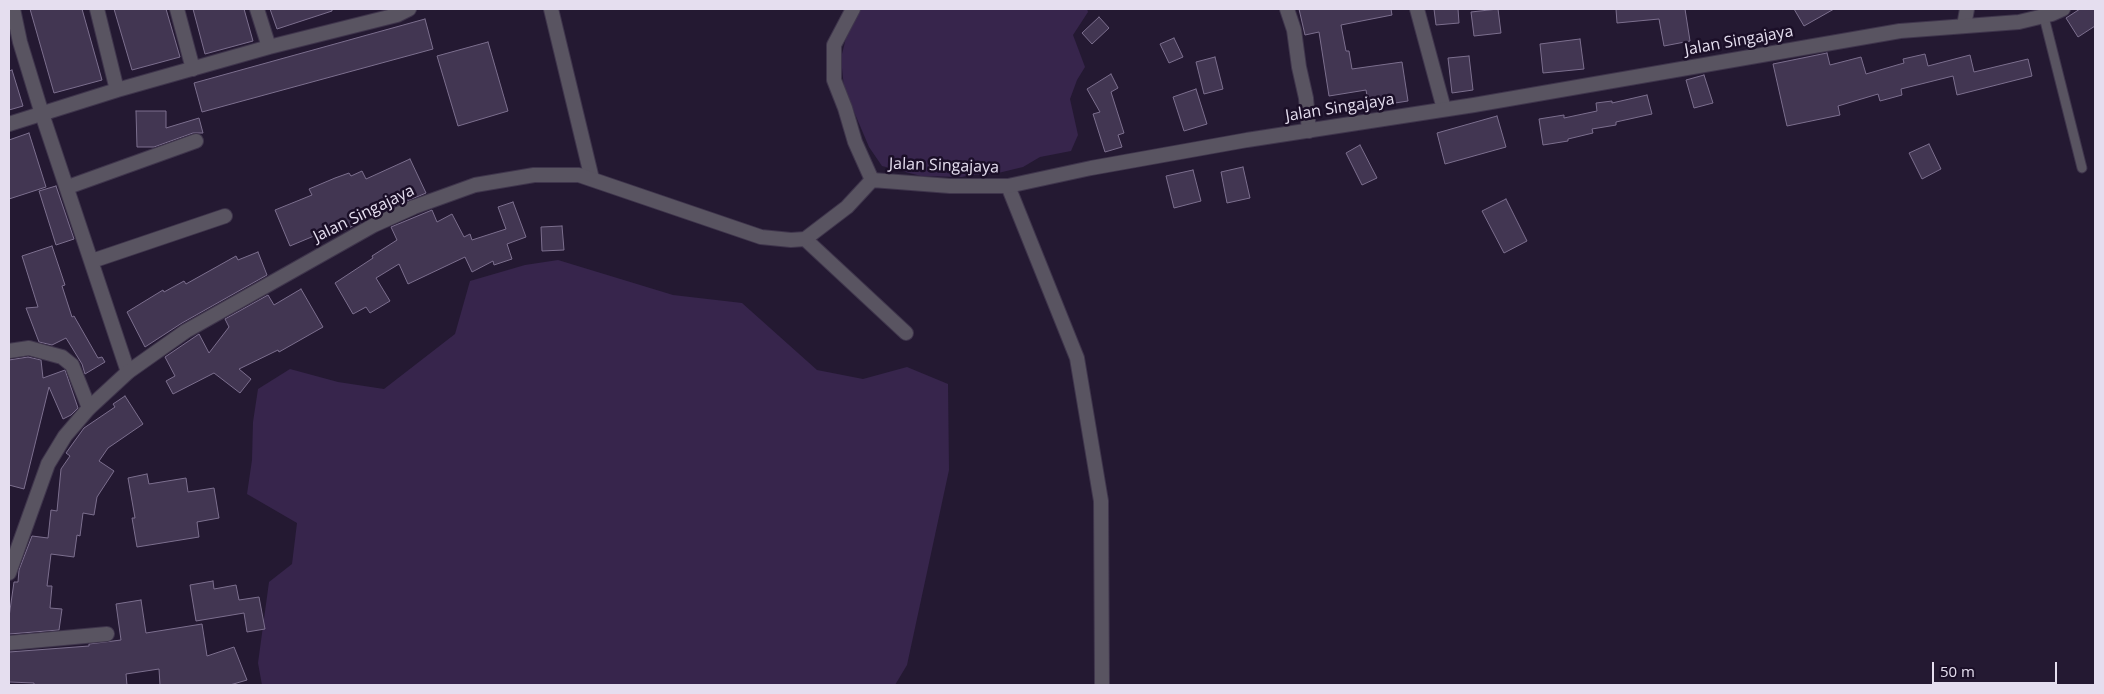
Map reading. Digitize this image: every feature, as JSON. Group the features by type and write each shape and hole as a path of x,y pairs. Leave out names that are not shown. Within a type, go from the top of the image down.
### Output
{"street":[{"path":"12,9 42,114 68,187 128,372"},
{"path":"97,9 117,90"},
{"path":"177,9 193,69"},
{"path":"257,9 269,47"},
{"path":"9,124 117,90 269,47 397,15 409,9"},
{"path":"551,9 592,179"},
{"path":"853,9 834,45 834,80 855,142 872,180"},
{"path":"1287,9 1294,30 1299,67 1306,98 1309,131"},
{"path":"1417,9 1444,109"},
{"path":"1964,26 1967,9"},
{"name":"Jalan Singajaya","path":"9,573 48,464 64,436 89,408 128,372 186,330 374,225 414,206 475,185 534,175 579,175 761,236 791,240 805,239 847,207 872,180 950,186 1008,186 1091,168 1247,140 1444,109 1900,31 1988,26 2044,17 2063,9"},
{"path":"68,187 196,141"},
{"path":"1008,186 1077,358 1102,501 1102,685"},
{"path":"92,261 224,216"},
{"path":"805,239 906,333"},
{"path":"9,351 29,348 62,357 72,365 89,408"},
{"path":"9,642 107,634"}],"lane":[{"path":"2044,17 2082,168"}],"shaded area":[{"path":"860,9 1087,9 1088,12 1073,35 1085,67 1077,80 1070,99 1078,135 1071,151 1040,157 1023,167 994,174 962,177 921,176 882,166 869,147 844,88 841,58 847,34"},
{"path":"558,260 673,295 742,303 817,370 863,379 907,367 948,384 949,470 907,665 895,685 262,685 258,663 269,582 292,564 297,523 247,494 252,460 253,422 258,389 290,369 338,382 384,389 455,334 470,281 525,265"}],"building":[{"path":"30,9 82,9 102,80 54,93"},
{"path":"114,9 166,9 180,57 132,70"},
{"path":"193,9 244,9 253,41 205,54"},
{"path":"270,9 332,9 332,11 277,29"},
{"path":"1299,9 1391,9 1392,15 1341,25 1352,69 1402,62 1408,101 1369,107 1366,90 1329,96 1319,32 1305,35"},
{"path":"1434,9 1458,9 1459,23 1436,25"},
{"path":"1498,9 1501,33 1474,36 1471,12"},
{"path":"1616,9 1685,9 1690,41 1664,46 1659,19 1617,23"},
{"path":"1794,9 1834,9 1804,26"},
{"path":"2080,9 2095,9 2095,26 2078,37 2066,18"},
{"path":"1099,17 1109,28 1092,44 1082,33"},
{"path":"425,19 433,49 202,112 194,83"},
{"path":"1174,38 1183,57 1169,63 1160,44"},
{"path":"1580,39 1584,69 1543,73 1540,44"},
{"path":"488,42 508,111 458,126 437,56"},
{"path":"1827,53 1830,65 1861,57 1866,74 1904,63 1903,59 1925,54 1928,66 1970,55 1974,72 2028,59 2032,76 1957,95 1953,76 1901,89 1902,95 1880,101 1878,94 1838,106 1840,115 1787,126 1773,64"},
{"path":"1469,56 1473,90 1452,93 1448,58"},
{"path":"1215,57 1223,89 1204,94 1196,62"},
{"path":"12,70 23,106 9,110 9,71"},
{"path":"1111,74 1118,88 1111,92 1124,133 1118,135 1122,147 1105,152 1093,114 1100,112 1087,89"},
{"path":"1704,75 1713,103 1694,108 1686,80"},
{"path":"1196,89 1207,124 1184,131 1173,97"},
{"path":"1647,95 1652,114 1616,122 1616,125 1592,129 1593,133 1568,139 1568,141 1543,145 1539,119 1564,115 1564,118 1597,111 1596,103 1612,101 1612,103"},
{"path":"136,111 166,111 166,128 199,118 203,133 193,133 154,147 137,147"},
{"path":"1497,116 1506,147 1445,164 1437,133"},
{"path":"29,133 46,187 9,199 9,140"},
{"path":"1929,144 1941,169 1922,179 1909,153"},
{"path":"1360,145 1377,178 1362,185 1346,153"},
{"path":"410,159 426,193 370,217 339,233 328,237 326,231 290,246 275,210 312,195 309,189 335,178 349,173 351,176 362,171 366,179"},
{"path":"1243,167 1250,198 1227,203 1221,172"},
{"path":"1193,170 1201,201 1174,208 1166,176"},
{"path":"56,186 74,239 56,245 39,191"},
{"path":"1506,199 1527,241 1504,253 1482,211"},
{"path":"513,202 526,237 507,244 512,259 494,265 493,261 472,272 465,257 408,284 399,264 376,278 390,301 370,313 366,307 353,314 335,283 397,240 391,227 432,210 437,222 452,214 464,237 470,234 472,240 506,229 498,207"},
{"path":"562,226 564,250 542,251 541,227"},
{"path":"52,246 65,285 62,286 72,317 74,316 98,358 102,357 105,362 85,374 82,364 66,338 52,345 39,342 26,308 38,307 22,256"},
{"path":"258,252 267,275 182,323 145,347 127,312 163,290 164,292 184,281 186,284 236,256 238,260"},
{"path":"301,289 323,327 279,352 278,350 239,369 251,379 240,393 214,373 173,394 166,381 175,376 165,357 199,334 209,353 229,327 225,319 268,295 274,305"},
{"path":"28,357 41,360 43,378 65,370 78,408 71,415 63,419 49,387 24,489 9,485 9,360"},
{"path":"125,396 143,424 108,448 99,461 114,471 97,497 94,515 83,513 80,536 77,535 74,557 51,554 47,586 52,586 50,608 62,609 59,630 9,634 9,617 14,582 18,582 19,570 32,536 48,538 51,510 57,511 61,469 70,456 66,453 84,428 115,407 113,404"},
{"path":"147,474 149,484 186,478 188,492 214,488 219,518 197,522 199,537 137,547 132,518 135,518 128,478"},
{"path":"213,581 214,589 236,585 239,600 259,597 265,629 247,632 244,613 196,621 190,585"},
{"path":"141,600 146,633 202,624 207,656 234,647 247,680 230,685 160,685 159,669 126,674 127,685 34,685 34,683 9,682 9,652 89,646 89,644 121,640 116,604"}]}
